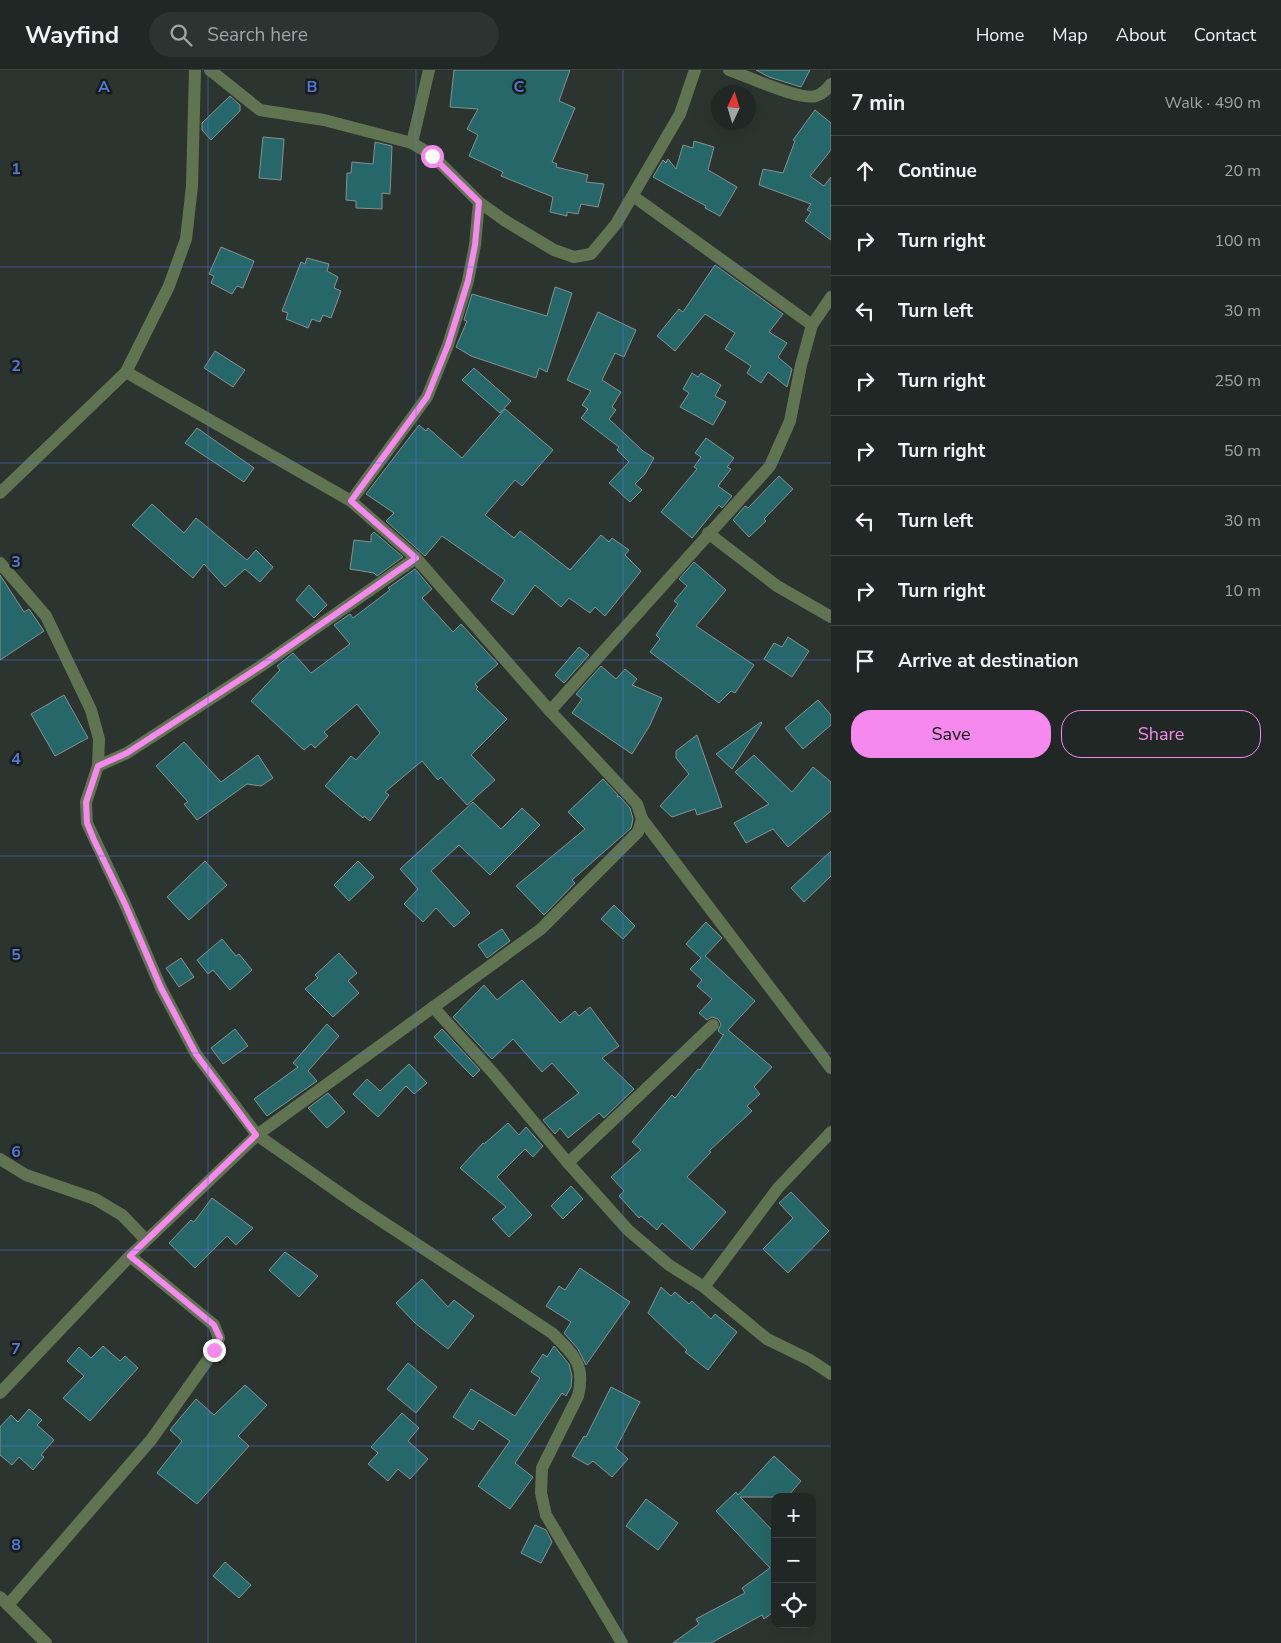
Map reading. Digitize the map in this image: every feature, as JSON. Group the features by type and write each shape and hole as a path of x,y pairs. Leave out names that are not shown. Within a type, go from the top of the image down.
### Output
{"street":[{"path":"0,492 126,372 169,286 186,239 192,186 195,70"},
{"path":"210,70 260,110 324,120 412,143 432,156 479,202 554,250 574,257 591,254 616,224 680,114 695,70"},
{"path":"412,143 429,70"},
{"path":"729,70 799,96 814,97 825,92 831,84"},
{"path":"767,83 771,70"},
{"path":"633,196 812,325"},
{"path":"351,501 427,397 448,345 468,281 475,245 479,202"},
{"path":"550,711 770,466 790,421 812,325 831,297"},
{"path":"126,372 351,501 416,558 550,711 637,804 642,819 831,1068"},
{"path":"708,534 777,586 831,617"},
{"path":"98,766 127,753 253,672 416,558"},
{"path":"0,563 46,616 91,710 99,739 98,766 86,802 87,823 125,904 161,988 196,1054 256,1135 354,1203 552,1333 580,1366 581,1383 578,1396 542,1468 541,1493 546,1515 622,1643"},
{"path":"0,1393 130,1256 256,1135 541,929 638,832 642,819"},
{"path":"433,1007 494,1074 568,1163 628,1230 669,1265 704,1287 767,1339 810,1360 831,1374"},
{"path":"568,1163 713,1025"},
{"path":"704,1287 778,1188 831,1132"},
{"path":"0,1160 26,1175 95,1199 122,1215 146,1240"},
{"path":"46,1643 4,1601 150,1440 214,1350 220,1338 214,1325 130,1256"}],"building":[{"path":"454,70 570,70 559,101 575,108 552,162 557,164 556,167 588,175 586,182 604,184 598,207 581,204 578,214 567,212 567,216 550,212 553,197 501,176 503,172 469,156 478,135 467,129 478,109 450,107"},
{"path":"756,70 810,70 801,87 769,77"},
{"path":"230,96 240,105 240,111 211,140 202,130 202,123"},
{"path":"815,110 831,123 831,150 810,176 824,186 831,177 831,240 805,221 811,212 807,210 811,204 759,185 763,169 783,173 795,141 793,140"},
{"path":"263,137 284,139 281,180 259,178"},
{"path":"694,141 714,147 708,170 737,187 720,216 705,208 706,206 653,177 663,160 666,163 668,159 676,169 683,145 693,148"},
{"path":"375,142 392,146 390,194 382,193 382,209 356,208 356,201 346,200 347,173 351,173 352,162 373,164"},
{"path":"221,247 254,261 243,288 237,286 232,294 211,283 214,276 209,274"},
{"path":"307,258 329,264 327,271 338,277 334,288 341,291 331,318 323,315 320,322 312,319 308,328 286,319 288,313 282,311 301,262 305,264"},
{"path":"715,265 783,314 769,332 787,343 778,357 792,369 787,387 768,372 761,383 747,373 751,366 725,349 735,333 705,314 675,351 657,336 679,309 683,312"},
{"path":"555,287 572,293 547,372 539,368 536,378 471,356 456,347 467,321 464,320 472,294 547,316"},
{"path":"598,312 636,330 624,357 615,353 602,380 621,392 612,407 616,410 609,419 643,451 654,458 645,474 635,484 642,490 630,502 609,483 629,462 617,450 619,447 581,418 588,409 582,405 591,391 567,380"},
{"path":"215,351 245,370 233,387 204,368"},
{"path":"474,368 511,401 500,413 462,380"},
{"path":"692,373 698,377 701,373 721,385 715,396 726,402 713,425 680,407 689,393 683,389"},
{"path":"505,409 553,450 522,486 515,480 485,515 514,538 520,531 570,570 601,535 609,542 612,538 629,550 625,555 641,571 605,616 595,607 590,613 569,598 561,607 535,585 513,615 491,600 505,580 442,536 425,556 386,521 394,513 366,494 419,425 426,431 428,428 462,458"},
{"path":"197,428 254,468 244,482 185,443"},
{"path":"706,438 734,458 727,467 731,469 718,486 732,496 722,508 719,505 692,538 661,512 697,469 694,467 701,457 695,453"},
{"path":"779,476 793,489 764,519 766,521 749,537 733,520 745,506 748,508"},
{"path":"152,504 184,533 196,518 247,560 256,550 273,567 260,582 245,569 225,587 204,564 193,578 132,525"},
{"path":"374,532 403,557 377,576 374,573 350,569 354,540 371,542 371,535"},
{"path":"694,562 726,590 696,626 754,665 735,693 731,691 719,703 650,652 660,639 656,635 678,604 674,601 687,586 679,579"},
{"path":"415,569 432,589 422,598 453,632 461,624 498,664 475,684 478,687 476,689 507,719 471,755 495,780 467,805 441,777 438,780 422,761 385,792 389,795 370,821 364,816 363,818 325,786 351,756 356,760 380,733 357,704 324,732 328,736 315,748 311,744 304,750 251,701 280,670 277,666 293,653 311,673 350,644 334,625 350,614 353,618 390,590 388,588"},
{"path":"0,575 24,612 29,609 44,631 0,660"},
{"path":"309,585 327,605 314,618 296,600"},
{"path":"788,637 809,651 792,677 764,659 774,643 782,647"},
{"path":"579,647 589,655 564,683 555,675"},
{"path":"601,666 616,679 625,669 637,679 632,685 662,698 650,725 632,754 572,713 582,699 576,694"},
{"path":"64,695 88,738 55,756 31,714"},
{"path":"818,700 831,715 831,725 803,749 785,728"},
{"path":"762,723 732,769 716,754"},
{"path":"697,735 722,807 697,815 695,809 672,817 660,806 689,774 676,758 676,751"},
{"path":"184,742 221,782 258,755 273,778 261,786 247,784 197,820 184,804 188,802 156,766"},
{"path":"754,755 792,792 813,767 831,782 831,811 788,847 773,829 746,843 734,823 769,804 735,772"},
{"path":"603,779 618,795 617,797 619,796 630,808 633,819 631,828 572,880 575,883 544,915 516,886 585,829 568,812"},
{"path":"473,802 501,829 522,808 540,825 490,875 459,845 431,871 470,913 454,927 436,908 423,922 404,904 418,889 400,869"},
{"path":"831,851 831,876 804,902 791,888"},
{"path":"205,861 227,885 189,920 167,897"},
{"path":"358,861 374,877 349,901 334,885"},
{"path":"614,905 635,926 623,939 601,919"},
{"path":"706,922 722,938 705,956 755,1001 728,1030 772,1067 754,1087 760,1094 747,1106 752,1111 709,1151 711,1152 687,1177 726,1212 692,1250 662,1223 657,1230 641,1216 639,1218 619,1196 624,1191 611,1177 641,1150 632,1142 672,1095 675,1098 698,1069 700,1070 724,1034 718,1031 721,1024 718,1019 712,1017 707,1020 699,1013 712,999 697,986 702,980 690,969 701,958 686,944"},
{"path":"502,929 510,941 487,958 478,945"},
{"path":"222,939 236,956 239,954 252,970 230,990 213,970 208,974 197,960"},
{"path":"339,953 357,973 348,981 359,993 333,1017 305,989 318,978 315,975"},
{"path":"181,958 194,977 179,987 166,968"},
{"path":"522,980 560,1023 575,1011 579,1016 590,1007 619,1046 602,1058 634,1089 604,1118 599,1113 568,1138 560,1128 555,1134 543,1120 579,1093 552,1063 542,1072 513,1039 492,1059 453,1017 484,985 497,1000"},
{"path":"327,1024 339,1036 308,1071 317,1081 267,1116 254,1099 298,1067 293,1063"},
{"path":"235,1029 248,1046 223,1064 211,1048"},
{"path":"442,1029 480,1070 473,1077 434,1037"},
{"path":"409,1064 427,1083 414,1094 406,1086 378,1117 353,1094 367,1079 380,1091"},
{"path":"328,1093 345,1112 327,1128 308,1108"},
{"path":"508,1123 519,1135 526,1127 543,1146 533,1157 525,1149 497,1177 532,1215 509,1237 492,1219 506,1207 460,1168 483,1143"},
{"path":"571,1186 583,1199 563,1219 551,1206"},
{"path":"791,1192 829,1231 788,1273 763,1249 793,1218 779,1203"},
{"path":"212,1198 253,1228 236,1245 227,1236 195,1268 169,1243 191,1220 194,1222"},
{"path":"285,1252 318,1276 299,1297 269,1270"},
{"path":"580,1268 630,1302 586,1365 578,1349 564,1333 571,1322 546,1306 559,1286 565,1290"},
{"path":"422,1279 448,1307 454,1300 474,1316 448,1349 415,1323 396,1303"},
{"path":"661,1287 671,1296 675,1292 689,1304 692,1301 711,1319 715,1314 737,1332 708,1370 685,1352 687,1350 648,1313"},
{"path":"103,1346 120,1361 125,1356 138,1368 90,1421 63,1398 84,1376 67,1361 79,1347 91,1358"},
{"path":"554,1346 569,1364 572,1376 571,1387 566,1396 562,1393 515,1463 533,1477 510,1509 478,1486 510,1441 479,1420 473,1430 453,1417 471,1389 515,1416 540,1378 531,1372 543,1354 547,1357"},
{"path":"408,1363 437,1387 416,1413 387,1389"},
{"path":"245,1385 267,1405 238,1436 249,1446 197,1504 157,1473 182,1441 170,1430 196,1399 214,1415"},
{"path":"611,1387 640,1402 616,1448 628,1459 612,1477 593,1461 588,1465 572,1456 584,1436 586,1437"},
{"path":"29,1409 42,1420 37,1425 54,1440 41,1455 44,1457 33,1470 19,1457 12,1465 0,1455 0,1427 11,1415 18,1422"},
{"path":"402,1413 419,1428 408,1441 428,1459 410,1479 398,1469 388,1481 368,1464 378,1453 371,1447"},
{"path":"774,1456 801,1481 790,1493 771,1493 771,1497 740,1497 771,1529 771,1614 764,1619 762,1615 711,1643 673,1643 699,1624 696,1619 745,1593 742,1588 770,1568 716,1511 736,1492 738,1495"},
{"path":"646,1499 678,1523 658,1550 626,1526"},
{"path":"535,1525 546,1530 552,1542 541,1563 521,1553"},
{"path":"225,1562 251,1585 239,1598 213,1576"}],"route":[{"path":"214,1350 220,1338 214,1325 130,1256 256,1135 196,1054 161,988 125,904 87,823 86,802 98,766 127,753 261,666 416,558 351,501 427,397 448,345 468,281 475,245 479,202 456,177 432,156"}]}
